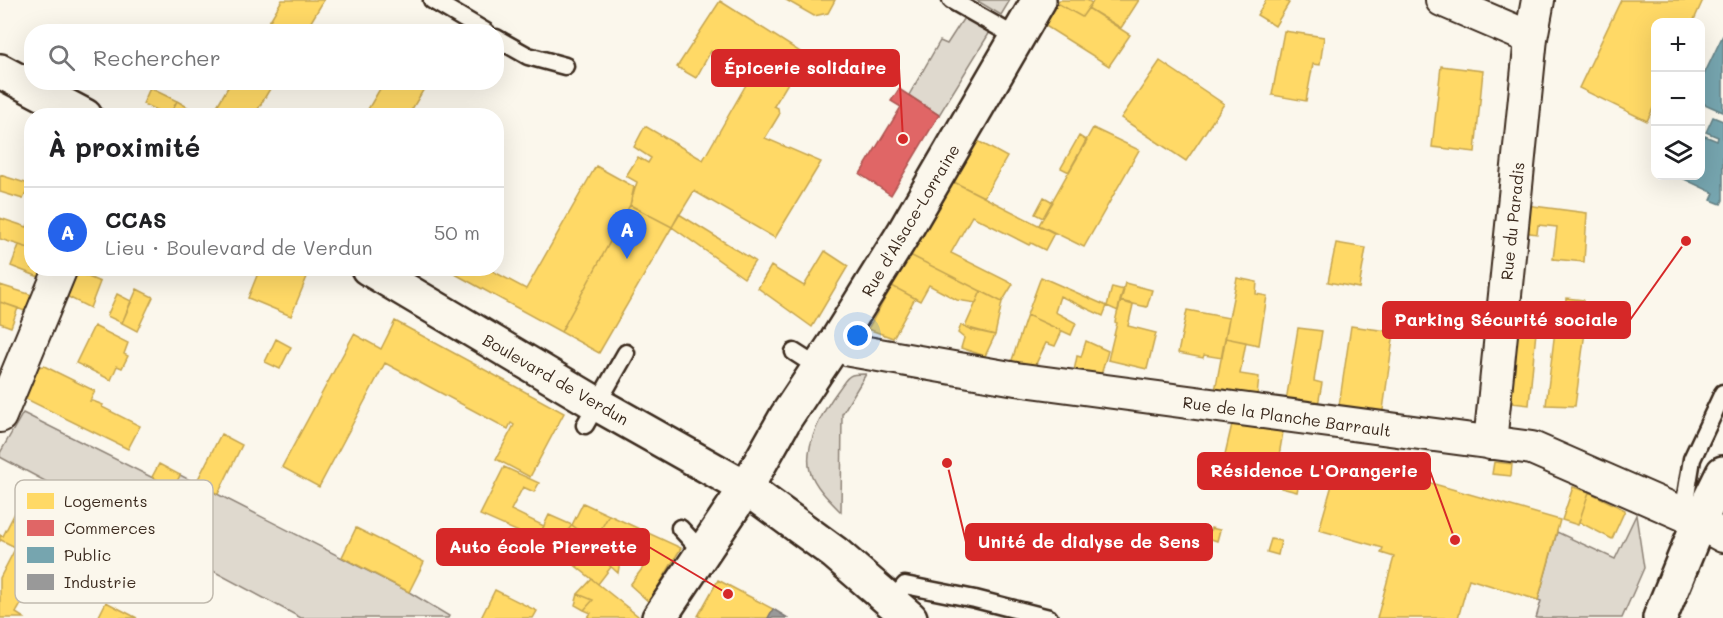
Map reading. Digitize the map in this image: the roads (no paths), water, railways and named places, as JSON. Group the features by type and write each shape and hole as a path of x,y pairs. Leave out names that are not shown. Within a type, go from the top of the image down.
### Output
{"main road":[{"name":"Rue d'Alsace-Lorraine","path":"659,618 702,557 746,488 786,417 816,354 903,234 1039,0"},
{"path":"0,71 24,84"},
{"path":"36,90 70,108"},
{"name":"Boulevard de Verdun","path":"380,276 591,414 746,488 835,553 901,609"},
{"path":"1660,618 1723,473"}],"street":[{"path":"1442,0 1531,38"},
{"name":"Rue du Paradis","path":"1490,443 1531,38 1538,0"},
{"path":"0,416 58,276"},
{"name":"Rue de la Planche Barrault","path":"816,354 850,350 1016,379 1532,448 1702,524"}],"lane":[{"path":"432,0 472,24"},
{"path":"951,0 1018,38"},
{"path":"504,42 528,56 565,66"},
{"path":"591,414 626,353"},
{"path":"1702,524 1692,459 1723,393"},
{"path":"680,528 702,557"},
{"path":"901,609 905,585 975,598 1049,618"}],"place":[{"name":"Épicerie solidaire","path":"903,139"},
{"name":"Parking Sécurité sociale","path":"1686,241"},
{"name":"CCAS","path":"627,259"},
{"name":"Unité de dialyse de Sens","path":"947,463"},
{"name":"Résidence L'Orangerie","path":"1455,540"},
{"name":"Auto école Pierrette","path":"728,594"}]}
